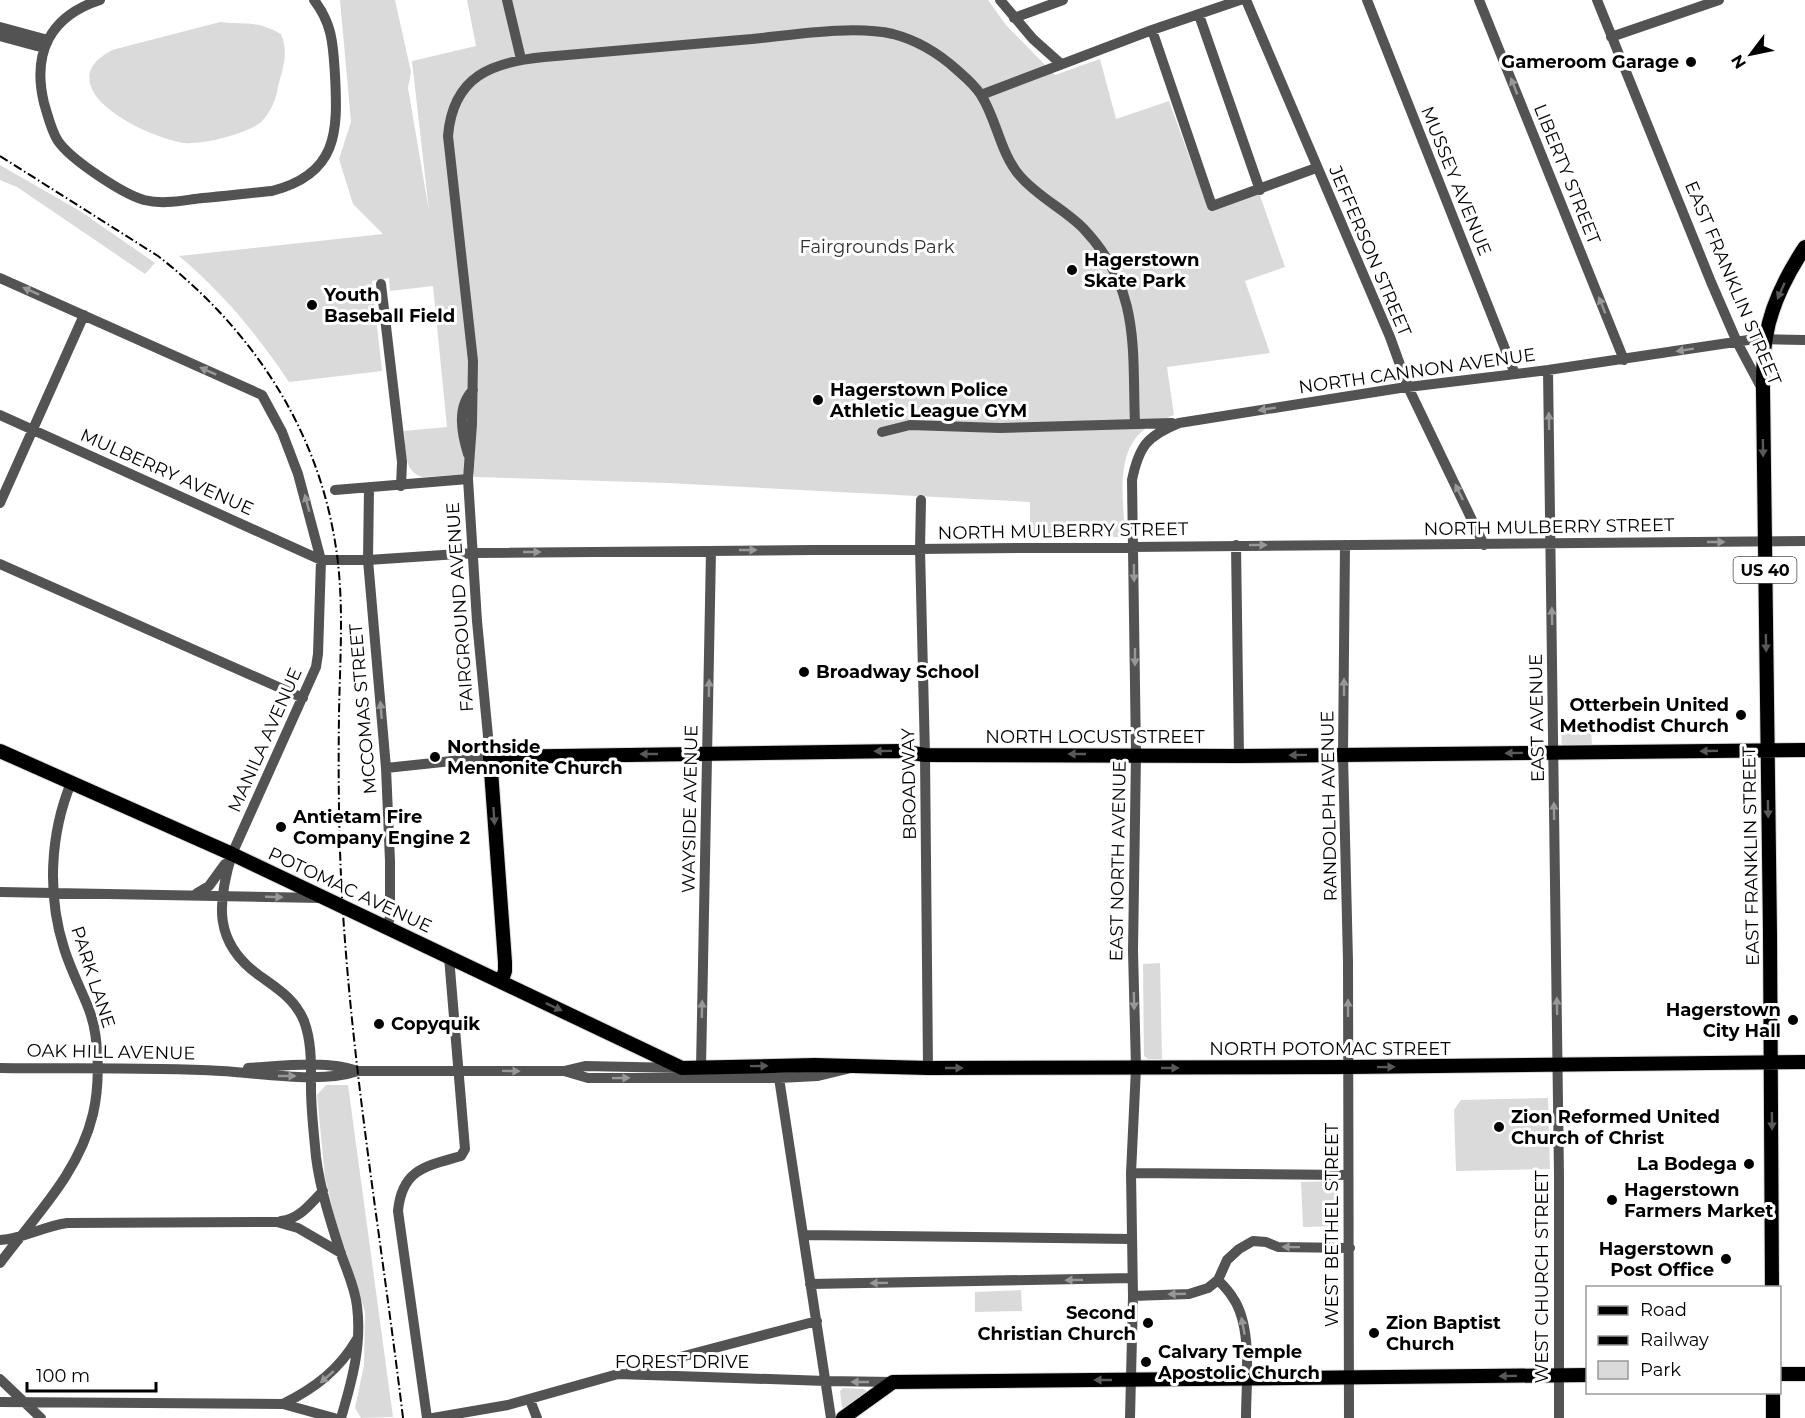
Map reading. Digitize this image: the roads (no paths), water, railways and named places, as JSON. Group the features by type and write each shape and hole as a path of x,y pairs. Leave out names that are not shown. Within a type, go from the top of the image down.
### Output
{"main road":[{"name":"US 40","path":"1763,389 1766,338 1778,297 1805,247"},
{"name":"EAST FRANKLIN STREET","path":"1763,389 1771,1062"},
{"name":"NORTH LOCUST STREET","path":"490,758 900,751 925,755 1239,756 1805,750"},
{"name":"POTOMAC AVENUE","path":"0,751 327,898 682,1068"},
{"name":"FAIRGROUND AVENUE","path":"490,758 506,971 501,982"},
{"name":"US 40","path":"1771,1062 1772,1286"},
{"name":"NORTH POTOMAC STREET","path":"700,1073 815,1065 928,1068 1136,1068 1805,1062"},
{"name":"OAK HILL AVENUE","path":"682,1068 700,1073"},
{"path":"1781,1374 1805,1374"},
{"path":"843,1418 893,1382 1586,1375"},
{"path":"1773,1394 1773,1418"}],"street":[{"path":"100,0 75,10 63,20 46,44 39,73 48,120 59,142 77,161 124,191 144,200 172,202 272,191 299,181 317,167 332,143 337,116 333,38 327,20 314,0"},
{"path":"507,0 521,59"},
{"path":"1000,0 1033,39 1061,64"},
{"path":"1014,18 1063,0"},
{"path":"1134,424 1131,323 1115,274 1096,243 1082,228 1037,193 1018,174 1008,158 981,95 1152,30 1240,0"},
{"name":"JEFFERSON STREET","path":"1246,0 1390,337 1408,387 1484,545"},
{"name":"MUSSEY AVENUE","path":"1367,0 1515,374"},
{"name":"LIBERTY STREET","path":"1479,0 1624,360"},
{"name":"EAST FRANKLIN STREET","path":"1597,0 1737,342 1763,389"},
{"path":"1611,37 1719,0"},
{"path":"1199,15 1260,190"},
{"path":"0,27 46,44"},
{"path":"1152,30 1212,206 1316,168"},
{"name":"FAIRGROUND AVENUE","path":"490,758 468,479 473,362 448,143 449,126 457,103 470,84 496,65 521,59 831,31 877,32 893,34 910,40 938,54 981,95"},
{"path":"0,36 46,44"},
{"path":"0,278 84,315 0,503"},
{"path":"381,284 402,462 401,486"},
{"name":"MANILA AVENUE","path":"84,315 262,395 282,432 298,474 321,560 318,654 312,678 232,854"},
{"name":"NORTH CANNON AVENUE","path":"1134,547 1132,480 1137,457 1148,441 1165,429 1179,423 1408,387 1624,360 1766,338 1805,340"},
{"name":"EAST AVENUE","path":"1548,370 1558,1065"},
{"name":"MULBERRY AVENUE","path":"0,415 321,560"},
{"path":"882,432 910,425 1000,428 1179,423"},
{"path":"335,490 468,479"},
{"name":"MCCOMAS STREET","path":"369,488 368,560 386,768 390,861 390,917 387,927"},
{"name":"BROADWAY","path":"921,500 928,1068"},
{"name":"NORTH MULBERRY STREET","path":"321,560 368,560 473,553 1805,541"},
{"name":"RANDOLPH AVENUE","path":"1345,544 1343,754 1348,1067"},
{"path":"1236,545 1239,756"},
{"name":"EAST NORTH AVENUE","path":"1130,1418 1131,1173 1136,1068 1133,951 1136,754 1134,547"},
{"name":"WAYSIDE AVENUE","path":"700,1073 711,551"},
{"path":"0,564 303,698"},
{"name":"NORTH LOCUST STREET","path":"386,768 490,758"},
{"name":"PARK LANE","path":"0,1263 57,1190 82,1145 93,1114 97,1069 96,1045 91,1017 63,948 54,892 57,825 71,783"},
{"path":"192,895 209,886 232,854"},
{"path":"232,854 222,895 221,913 228,940 243,962 283,992 297,1009 308,1035 316,1149 323,1191 355,1292 359,1336 356,1363 341,1418"},
{"path":"0,892 327,898"},
{"path":"427,1418 398,1211 399,1197 408,1180 419,1169 464,1153 465,1149 449,957"},
{"name":"WEST CHURCH STREET","path":"1558,1065 1559,1418"},
{"name":"OAK HILL AVENUE","path":"0,1068 221,1071 278,1076 311,1071 343,1076 358,1071 564,1071 585,1066 682,1068"},
{"name":"NORTH POTOMAC STREET","path":"700,1073 779,1078 818,1076 854,1067"},
{"name":"WEST BETHEL STREET","path":"1348,1067 1349,1418"},
{"name":"OAK HILL AVENUE","path":"564,1071 588,1078 700,1073"},
{"path":"779,1078 831,1418"},
{"path":"1131,1173 1348,1174"},
{"path":"0,1240 58,1224 84,1222 277,1222 300,1215 323,1191"},
{"path":"277,1222 306,1232 341,1253"},
{"path":"803,1235 1131,1239"},
{"path":"1132,1296 1189,1294 1208,1288 1218,1280 1227,1260 1239,1249 1253,1241 1266,1242 1278,1247 1350,1248"},
{"path":"810,1284 1132,1278"},
{"path":"1218,1280 1233,1298 1245,1333 1246,1418"},
{"path":"618,1374 817,1321"},
{"path":"283,1404 324,1381 348,1356 359,1336"},
{"name":"FOREST DRIVE","path":"433,1418 486,1410 530,1400 618,1374 826,1382 893,1382"},
{"path":"0,1379 41,1418"},
{"path":"530,1400 537,1418"},
{"path":"0,1402 283,1404 334,1418"},
{"path":"300,1408 307,1418"}],"railway":[{"path":"0,156 158,256 191,283 221,313 272,379 311,454 324,494 334,536 340,580 341,885 350,1001 403,1418"}],"place":[{"name":"Gameroom Garage","path":"1691,62"},
{"name":"Hagerstown Skate Park","path":"1072,270"},
{"name":"Youth Baseball Field","path":"312,305"},
{"name":"Hagerstown Police Athletic League GYM","path":"818,400"},
{"name":"Broadway School","path":"804,672"},
{"name":"Otterbein United Methodist Church","path":"1741,715"},
{"name":"Northside Mennonite Church","path":"435,757"},
{"name":"Antietam Fire Company Engine 2","path":"281,827"},
{"name":"Hagerstown City Hall","path":"1793,1020"},
{"name":"Copyquik","path":"379,1024"},
{"name":"Zion Reformed United Church of Christ","path":"1499,1127"},
{"name":"La Bodega","path":"1749,1164"},
{"name":"Hagerstown Farmers Market","path":"1612,1200"},
{"name":"Hagerstown Post Office","path":"1726,1259"},
{"name":"Second Christian Church","path":"1148,1323"},
{"name":"Zion Baptist Church","path":"1374,1333"},
{"name":"Calvary Temple Apostolic Church","path":"1146,1362"}],"park label":[{"name":"Fairgrounds Park","path":"877,247"}]}
